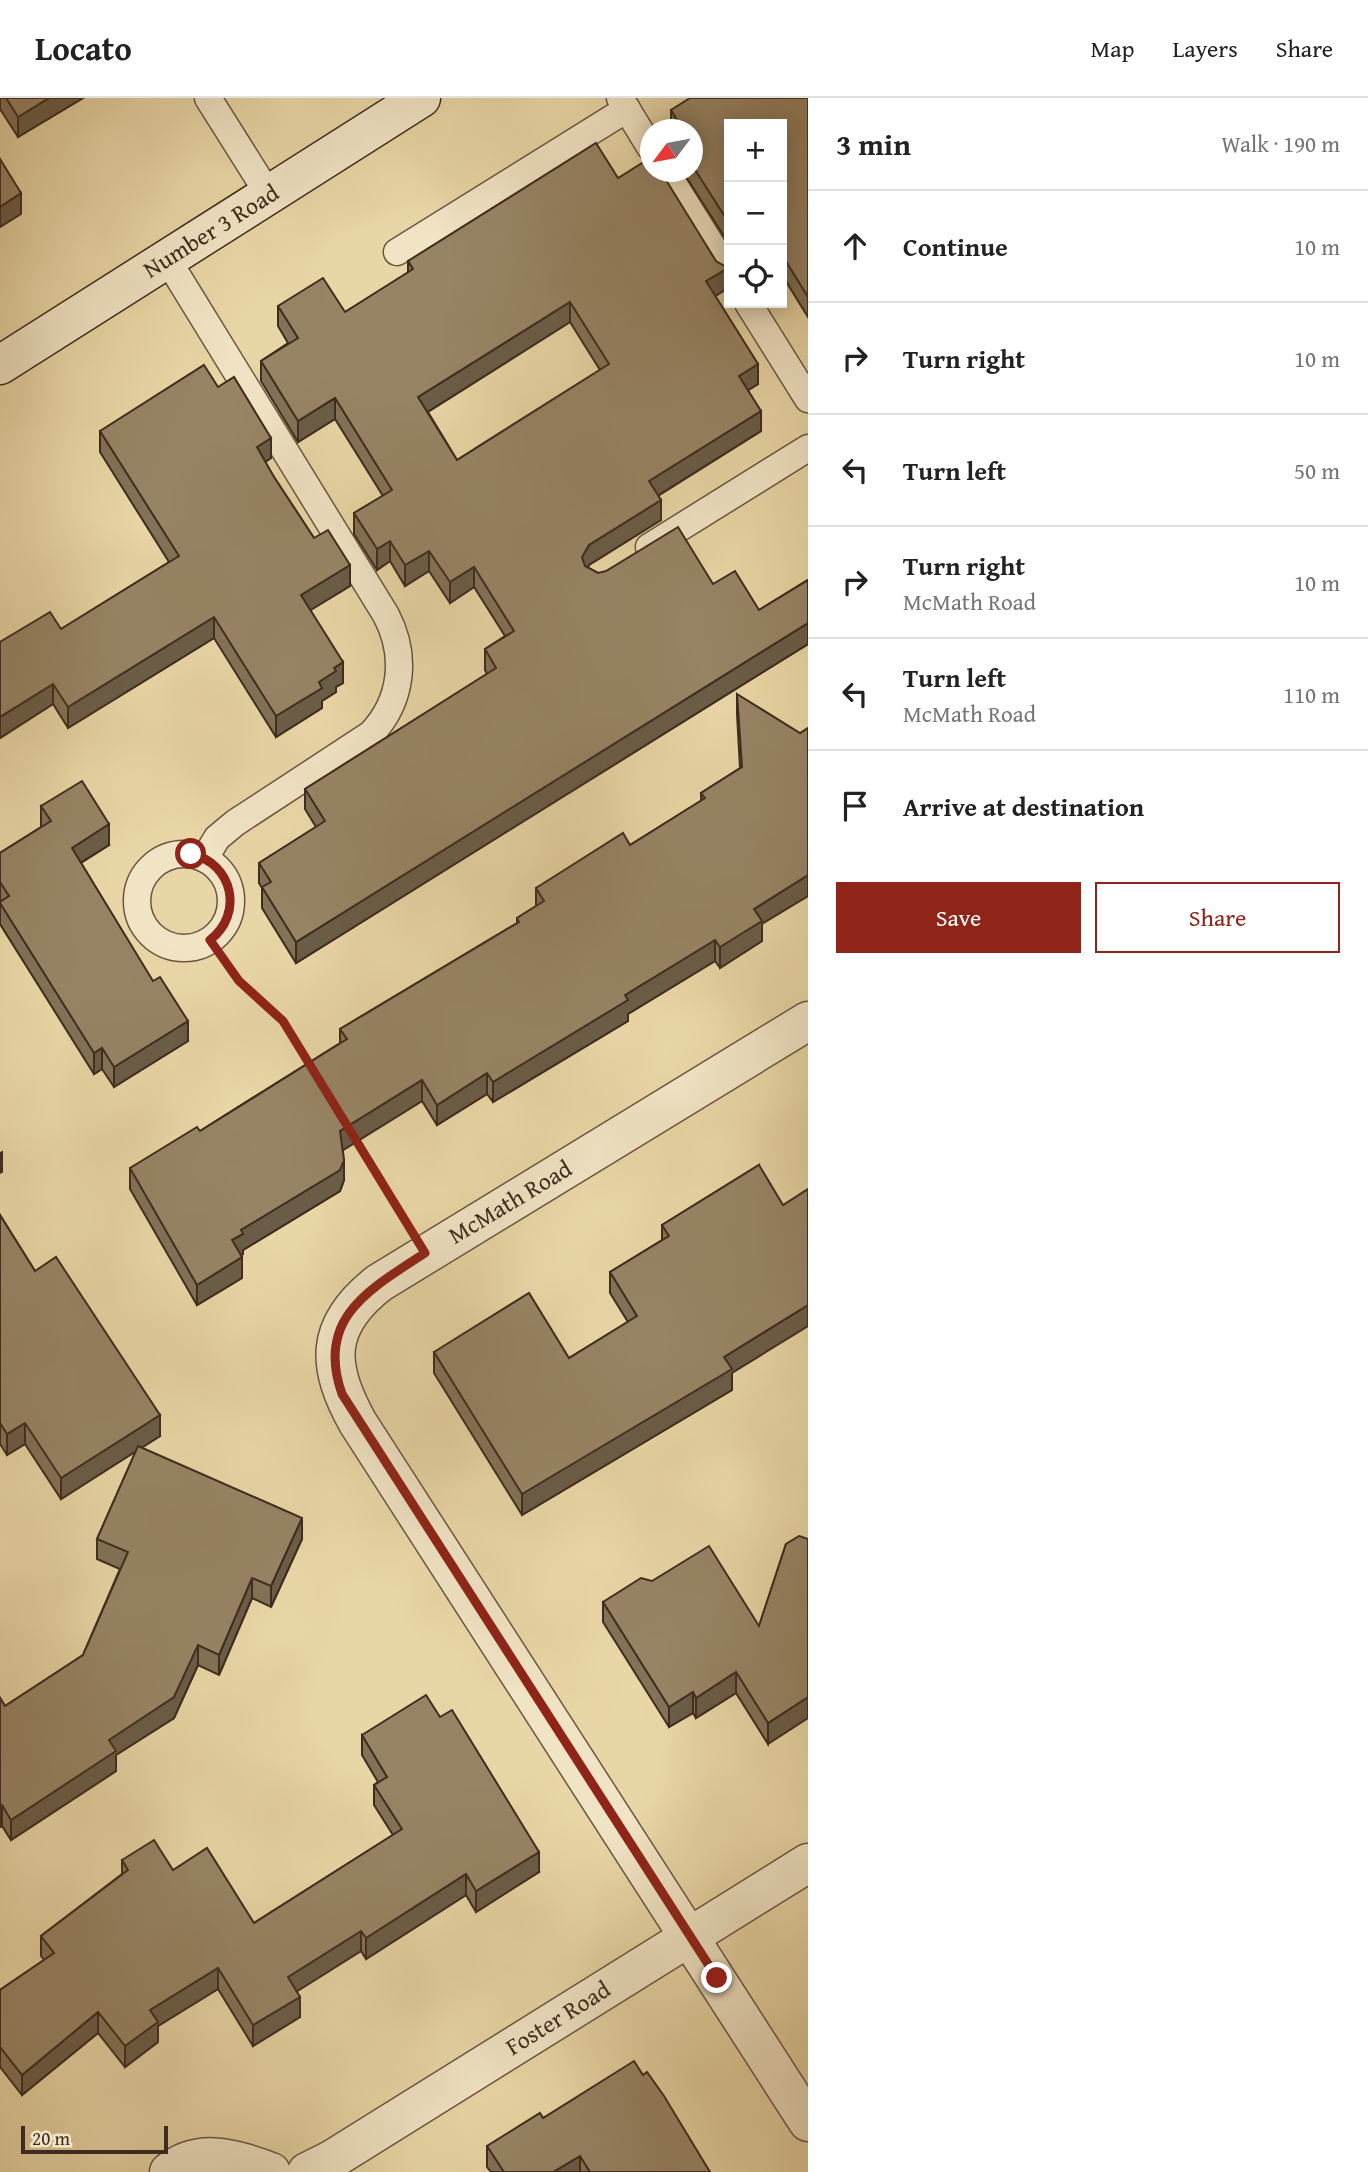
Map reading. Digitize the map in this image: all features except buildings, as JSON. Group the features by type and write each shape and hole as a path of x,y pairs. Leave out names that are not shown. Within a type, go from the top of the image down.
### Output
{"street":[{"name":"Number 3 Road","path":"0,365 421,98"},
{"name":"McMath Road","path":"808,1021 425,1253 364,1295 344,1318 335,1357 342,1394 808,2122"},
{"name":"Foster Road","path":"307,2172 333,2159 808,1863"},
{"path":"169,2172 194,2159 217,2156 271,2172"}],"lane":[{"path":"208,98 269,195"},
{"path":"397,252 624,104 640,130"},
{"path":"672,182 724,265"},
{"path":"167,259 386,615 400,648 401,659 393,699 384,718 371,734 235,823 218,838 205,858"},
{"path":"751,308 808,399"},
{"path":"633,556 808,449"},
{"path":"183,854 205,858 222,873 231,899 224,925 210,940 184,947 163,942 151,933 142,921 137,898 145,876 161,860 183,854"}],"path":[{"path":"210,940 239,981 283,1021 316,1077"},
{"path":"351,1133 425,1253"}],"route":[{"path":"191,854 205,858 217,867 228,885 230,912 220,931 210,940 239,981 283,1021 425,1253 364,1295 344,1318 339,1330 335,1357 335,1371 342,1394 392,1476 717,1978"}]}
